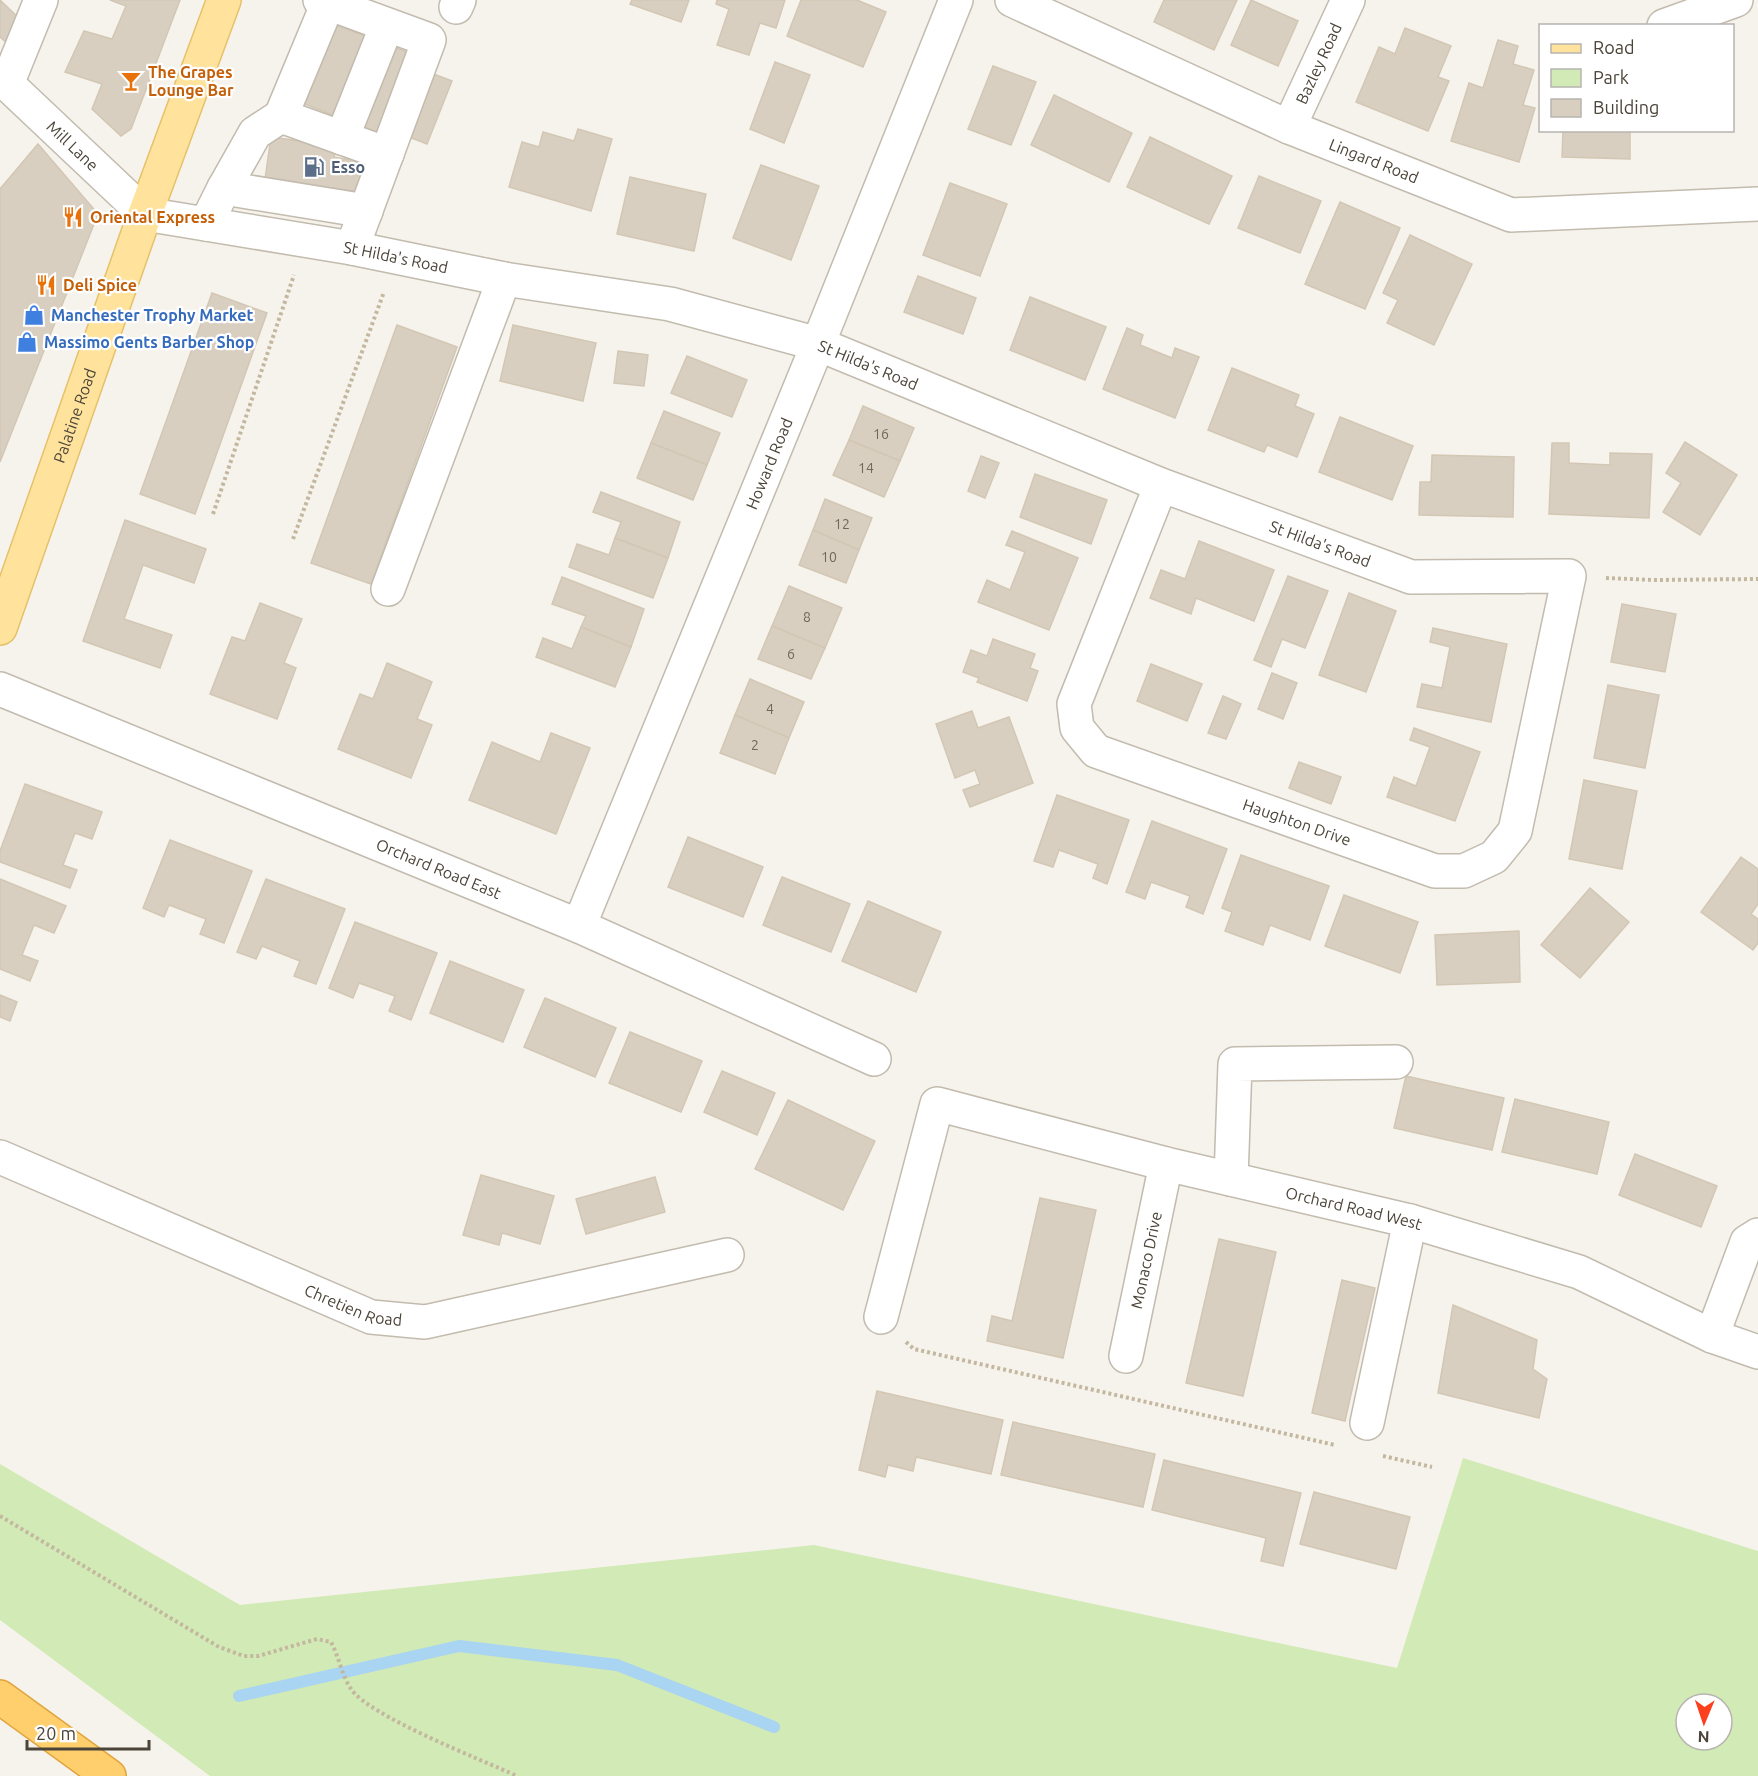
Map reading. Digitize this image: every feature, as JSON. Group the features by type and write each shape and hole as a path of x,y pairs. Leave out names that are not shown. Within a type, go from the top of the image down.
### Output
{"highway":[{"path":"0,1697 109,1776"}],"main road":[{"name":"Palatine Road","path":"0,628 145,214 224,0"}],"street":[{"path":"4,80 41,0"},
{"name":"Howard Road","path":"579,926 818,344 956,0"},
{"name":"Lingard Road","path":"1012,0 1289,126 1511,214 1758,204"},
{"name":"Bazley Road","path":"1289,126 1348,0"},
{"path":"1670,24 1736,0"},
{"path":"206,224 224,188 255,133 281,116 324,2 429,40 446,53 401,175 369,203 224,188"},
{"path":"342,138 387,25"},
{"path":"352,248 429,40"},
{"name":"Mill Lane","path":"4,80 145,214"},
{"path":"281,116 387,154"},
{"name":"St Hilda's Road","path":"145,214 352,248 504,279 670,304 818,344 1161,485 1411,577 1569,576"},
{"path":"388,589 504,279"},
{"name":"Haughton Drive","path":"1161,485 1074,704 1077,728 1096,751 1435,871 1464,871 1494,857 1515,831 1569,576"},
{"name":"Orchard Road East","path":"0,689 579,926 874,1059"},
{"path":"1231,1179 1235,1064 1396,1062"},
{"name":"Orchard Road West","path":"881,1317 937,1104 1166,1164 1410,1221 1579,1272 1712,1336 1758,1352"},
{"name":"Chretien Road","path":"0,1157 371,1317 425,1322 727,1256"},
{"name":"Monaco Drive","path":"1126,1356 1166,1164"},
{"path":"1371,1439 1410,1221"},
{"path":"1712,1336 1747,1242 1758,1235"}],"path":[{"path":"213,514 306,241"},
{"path":"293,540 397,257"},
{"path":"1569,576 1654,580 1758,579"},
{"path":"881,1317 915,1349 1340,1446"},
{"path":"1371,1439 1432,1467"},
{"path":"0,1516 219,1647 244,1656 258,1656 317,1639 331,1642 351,1689 363,1700 396,1721 517,1776"}],"green space":[{"path":"1463,1458 1758,1551 1758,1776 210,1776 0,1620 0,1464 240,1605 814,1545 1397,1668"}],"building":[{"path":"0,0 25,24 15,50 0,37"},
{"path":"110,0 180,0 131,129 121,136 92,109 102,84 65,72 84,31 112,39 126,6"},
{"path":"632,0 689,0 681,22 630,4"},
{"path":"717,0 785,0 776,28 760,23 749,55 717,45 729,9 716,4"},
{"path":"801,0 857,0 886,12 863,67 787,36"},
{"path":"1164,0 1237,0 1214,50 1154,22"},
{"path":"1251,0 1298,21 1278,66 1231,45"},
{"path":"308,14 412,54 381,134 277,93"},
{"path":"1405,28 1451,46 1438,77 1449,81 1428,131 1356,102 1379,47 1395,54"},
{"path":"1498,40 1518,46 1513,64 1534,70 1523,105 1535,108 1519,162 1451,141 1469,83 1483,88"},
{"path":"775,62 810,75 784,143 750,129"},
{"path":"993,66 1036,82 1011,145 968,129"},
{"path":"423,70 452,81 427,144 399,133"},
{"path":"1054,95 1132,133 1109,182 1031,145"},
{"path":"578,129 612,139 591,211 509,187 522,142 539,147 543,132 574,141"},
{"path":"1563,132 1630,132 1630,159 1562,157"},
{"path":"271,137 336,146 334,157 364,162 360,192 265,179"},
{"path":"1150,137 1232,176 1209,224 1127,187"},
{"path":"38,144 98,214 0,462 0,189"},
{"path":"761,165 819,186 791,260 733,238"},
{"path":"1259,176 1321,201 1300,253 1238,228"},
{"path":"630,177 706,194 694,251 617,234"},
{"path":"950,183 1007,204 980,276 923,255"},
{"path":"1340,202 1400,228 1365,309 1305,284"},
{"path":"1410,235 1472,264 1434,345 1387,323 1398,300 1383,293"},
{"path":"918,276 976,298 963,334 904,312"},
{"path":"212,293 267,313 195,514 140,494"},
{"path":"1030,297 1106,327 1085,380 1010,350"},
{"path":"397,325 457,347 371,584 311,563"},
{"path":"513,325 596,343 583,401 500,381"},
{"path":"1127,328 1143,335 1140,345 1172,358 1175,348 1199,357 1175,418 1103,389"},
{"path":"618,351 648,355 644,386 614,383"},
{"path":"687,356 747,380 732,417 671,393"},
{"path":"1232,368 1299,395 1295,406 1314,414 1297,457 1267,445 1264,452 1208,430"},
{"path":"863,406 914,428 900,461 849,440"},
{"path":"664,411 720,433 707,465 651,443"},
{"path":"1340,417 1413,446 1392,500 1319,472"},
{"path":"849,440 900,461 884,497 833,475"},
{"path":"1685,442 1737,475 1700,535 1663,512 1681,483 1666,473"},
{"path":"651,443 707,465 693,500 637,478"},
{"path":"1552,443 1569,443 1569,463 1610,465 1610,453 1652,454 1649,518 1549,514"},
{"path":"1432,455 1514,457 1513,517 1419,515 1420,482 1431,482"},
{"path":"981,456 999,463 985,498 968,491"},
{"path":"1035,474 1107,500 1091,544 1020,517"},
{"path":"601,492 680,522 668,558 615,538 621,522 593,512"},
{"path":"825,499 872,518 859,550 813,530"},
{"path":"125,520 206,549 194,583 143,565 124,619 172,635 160,668 83,641"},
{"path":"813,530 859,550 846,583 799,565"},
{"path":"1012,531 1078,558 1049,630 978,602 987,580 1010,590 1025,552 1006,545"},
{"path":"615,538 668,558 653,598 569,567 577,544 609,555"},
{"path":"1199,541 1274,570 1254,621 1196,598 1191,614 1150,598 1161,570 1185,579"},
{"path":"1288,576 1328,591 1305,648 1282,639 1271,667 1254,660"},
{"path":"562,577 644,609 631,647 581,627 586,616 552,604"},
{"path":"789,586 842,608 825,648 772,626"},
{"path":"1349,593 1396,611 1366,692 1319,675"},
{"path":"260,603 302,619 284,663 296,668 277,719 210,694 232,637 245,641"},
{"path":"1622,604 1676,614 1665,672 1611,662"},
{"path":"772,626 825,648 811,679 758,659"},
{"path":"581,627 631,647 615,687 536,657 543,638 572,649"},
{"path":"1433,628 1507,644 1491,722 1417,707 1422,684 1442,688 1450,647 1430,642"},
{"path":"993,639 1035,654 1030,668 1038,671 1027,701 977,682 979,678 963,672 971,650 987,656"},
{"path":"387,663 432,682 417,719 432,725 411,778 338,749 360,694 373,699"},
{"path":"1151,664 1202,684 1187,721 1137,701"},
{"path":"1272,673 1297,683 1283,719 1258,709"},
{"path":"750,679 804,702 789,738 735,715"},
{"path":"1608,685 1659,695 1645,768 1594,758"},
{"path":"1223,696 1241,704 1226,739 1208,733"},
{"path":"972,711 978,728 1009,717 1033,783 970,807 963,790 980,784 975,770 955,778 936,724"},
{"path":"735,715 789,738 775,774 720,753"},
{"path":"1414,728 1480,752 1455,821 1387,797 1394,777 1416,786 1430,747 1410,740"},
{"path":"551,733 590,748 556,834 469,800 492,742 540,762"},
{"path":"1299,762 1341,777 1331,804 1289,788"},
{"path":"1584,780 1637,791 1622,869 1569,859"},
{"path":"25,784 102,812 92,839 75,833 63,865 77,870 70,888 0,862 0,851"},
{"path":"1057,795 1129,820 1107,884 1093,878 1098,864 1059,850 1053,867 1034,861"},
{"path":"1152,821 1227,849 1203,914 1186,907 1190,896 1151,882 1145,899 1126,892"},
{"path":"688,837 763,867 743,917 668,887"},
{"path":"170,840 252,871 224,943 200,934 206,919 169,905 164,917 143,908"},
{"path":"1241,855 1329,886 1310,940 1270,925 1263,945 1225,931 1232,912 1222,908"},
{"path":"1741,857 1758,869 1758,904 1751,914 1758,919 1758,943 1753,950 1701,912"},
{"path":"782,877 850,904 831,952 763,925"},
{"path":"0,879 66,906 54,933 34,925 22,955 38,961 30,981 0,969"},
{"path":"266,879 345,909 316,984 294,976 300,961 262,946 256,959 237,952"},
{"path":"1590,888 1629,922 1580,978 1541,945"},
{"path":"1344,895 1418,922 1400,973 1325,946"},
{"path":"868,901 941,932 916,992 842,961"},
{"path":"355,922 437,953 411,1020 389,1011 395,996 359,983 353,998 329,988"},
{"path":"1519,931 1520,982 1437,985 1435,935"},
{"path":"450,961 524,990 503,1042 430,1013"},
{"path":"0,995 17,1002 10,1021 0,1017"},
{"path":"545,998 616,1028 595,1077 524,1047"},
{"path":"630,1032 702,1061 681,1112 609,1083"},
{"path":"722,1071 775,1093 757,1135 704,1112"},
{"path":"1406,1076 1504,1098 1492,1150 1394,1128"},
{"path":"1515,1099 1609,1122 1597,1174 1502,1152"},
{"path":"788,1100 875,1141 843,1210 755,1169"},
{"path":"1635,1154 1717,1186 1701,1227 1619,1195"},
{"path":"481,1175 554,1196 540,1244 502,1233 499,1245 463,1235"},
{"path":"655,1177 665,1212 586,1234 576,1199"},
{"path":"1040,1198 1096,1210 1063,1358 987,1341 992,1316 1012,1321"},
{"path":"1219,1239 1276,1252 1243,1396 1186,1383"},
{"path":"1342,1280 1375,1288 1345,1421 1312,1413"},
{"path":"1453,1305 1537,1340 1533,1369 1547,1379 1539,1418 1438,1393"},
{"path":"877,1391 1003,1420 991,1474 916,1457 913,1471 888,1465 885,1477 859,1470"},
{"path":"1013,1422 1155,1454 1143,1507 1001,1475"},
{"path":"1164,1460 1301,1493 1283,1566 1261,1561 1266,1538 1152,1510"},
{"path":"1314,1492 1410,1517 1396,1569 1300,1544"}],"waterway":[{"path":"239,1696 459,1646 617,1665 774,1727"}],"place":[{"name":"The Grapes Lounge Bar","path":"131,81"},
{"name":"Esso","path":"314,167"},
{"name":"Oriental Express","path":"73,217"},
{"name":"Deli Spice","path":"46,285"},
{"name":"Manchester Trophy Market","path":"34,315"},
{"name":"Massimo Gents Barber Shop","path":"27,342"}]}
